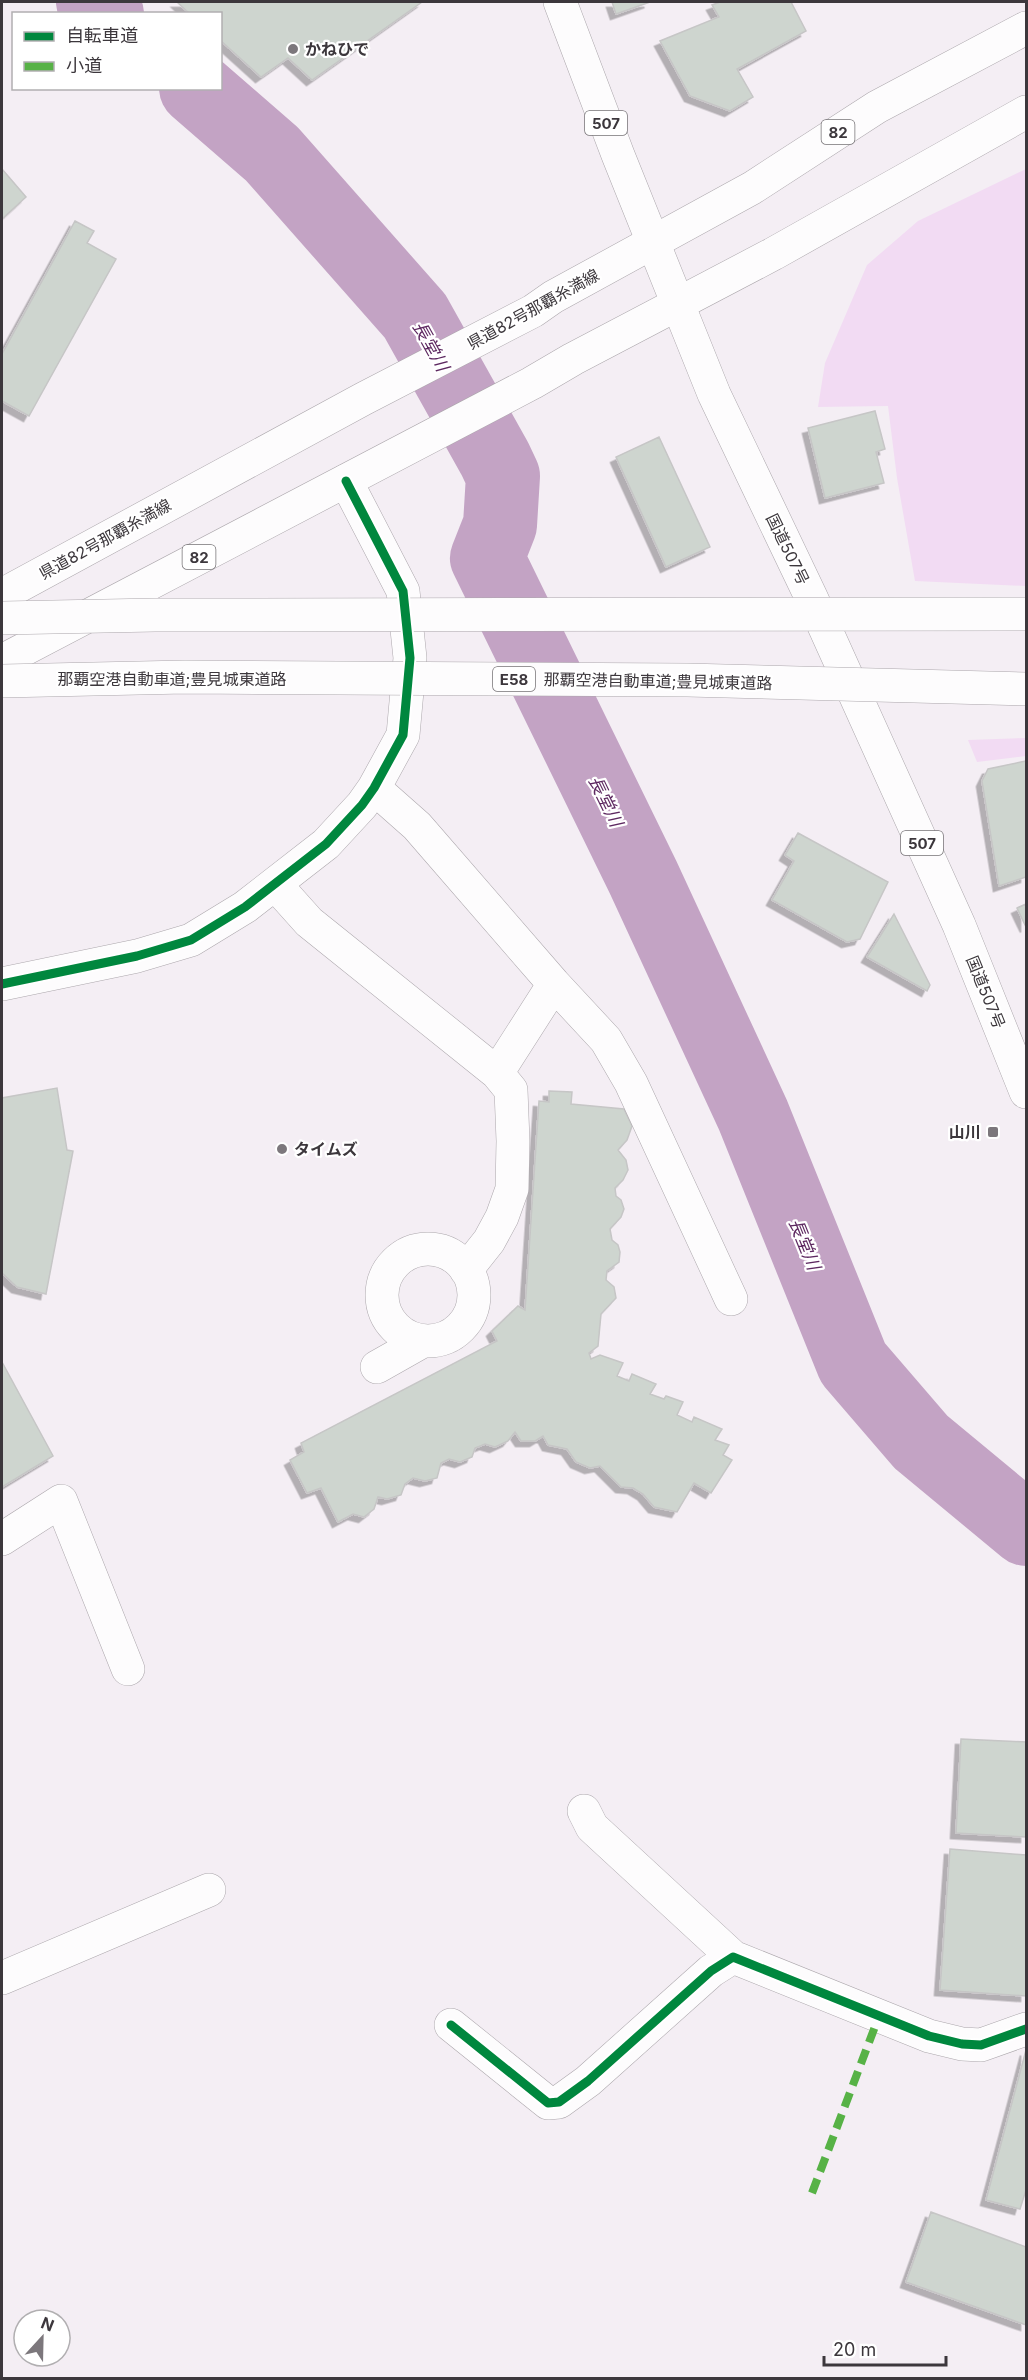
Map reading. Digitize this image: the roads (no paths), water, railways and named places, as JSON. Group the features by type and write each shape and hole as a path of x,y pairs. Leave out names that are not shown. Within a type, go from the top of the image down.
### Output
{"main road":[{"name":"国道507号","path":"560,2 618,155 727,424 812,597 954,914 1026,1092"},
{"name":"県道82号那覇糸満線","path":"2,595 363,399 499,329 752,188 877,107 1026,28"},
{"name":"82","path":"2,661 397,455 773,254 1026,112"},
{"path":"2,984 137,956 191,940 245,907 326,844 362,805 374,788 403,735 410,658 403,591 346,481"},
{"path":"2,618 191,615 1026,614"},
{"name":"那覇空港自動車道;豊見城東道路","path":"2,681 185,677 675,680 1026,689"},
{"path":"374,788 417,826 554,984 606,1040 631,1083 731,1299"},
{"path":"275,884 309,922 497,1073 511,1090 512,1189 502,1217 489,1241 466,1270"},
{"path":"497,1073 554,984"},
{"path":"426,1249 441,1251 456,1258 466,1270 472,1283 474,1298 471,1312 463,1325 452,1334 438,1340 423,1341 409,1337 396,1329 382,1303 382,1287 388,1272 398,1260 411,1252 426,1249"},
{"path":"377,1367 423,1341"},
{"path":"2,1539 61,1501 128,1669"},
{"path":"584,1811 592,1827 733,1957 929,2036 962,2044 981,2045 1026,2029"},
{"path":"2,1978 209,1890"},
{"path":"451,2025 548,2103 559,2102 588,2081 711,1971 733,1957"}],"waterway":[{"name":"長堂川","path":"93,2 105,12"},
{"name":"長堂川","path":"198,90 272,154 415,316 503,476 500,525 487,558 643,877 753,1115 853,1363 921,1442 1026,1529"}],"place":[{"name":"かねひで","path":"293,49"},
{"name":"山川","path":"993,1132"},
{"name":"タイムズ","path":"282,1149"}]}
